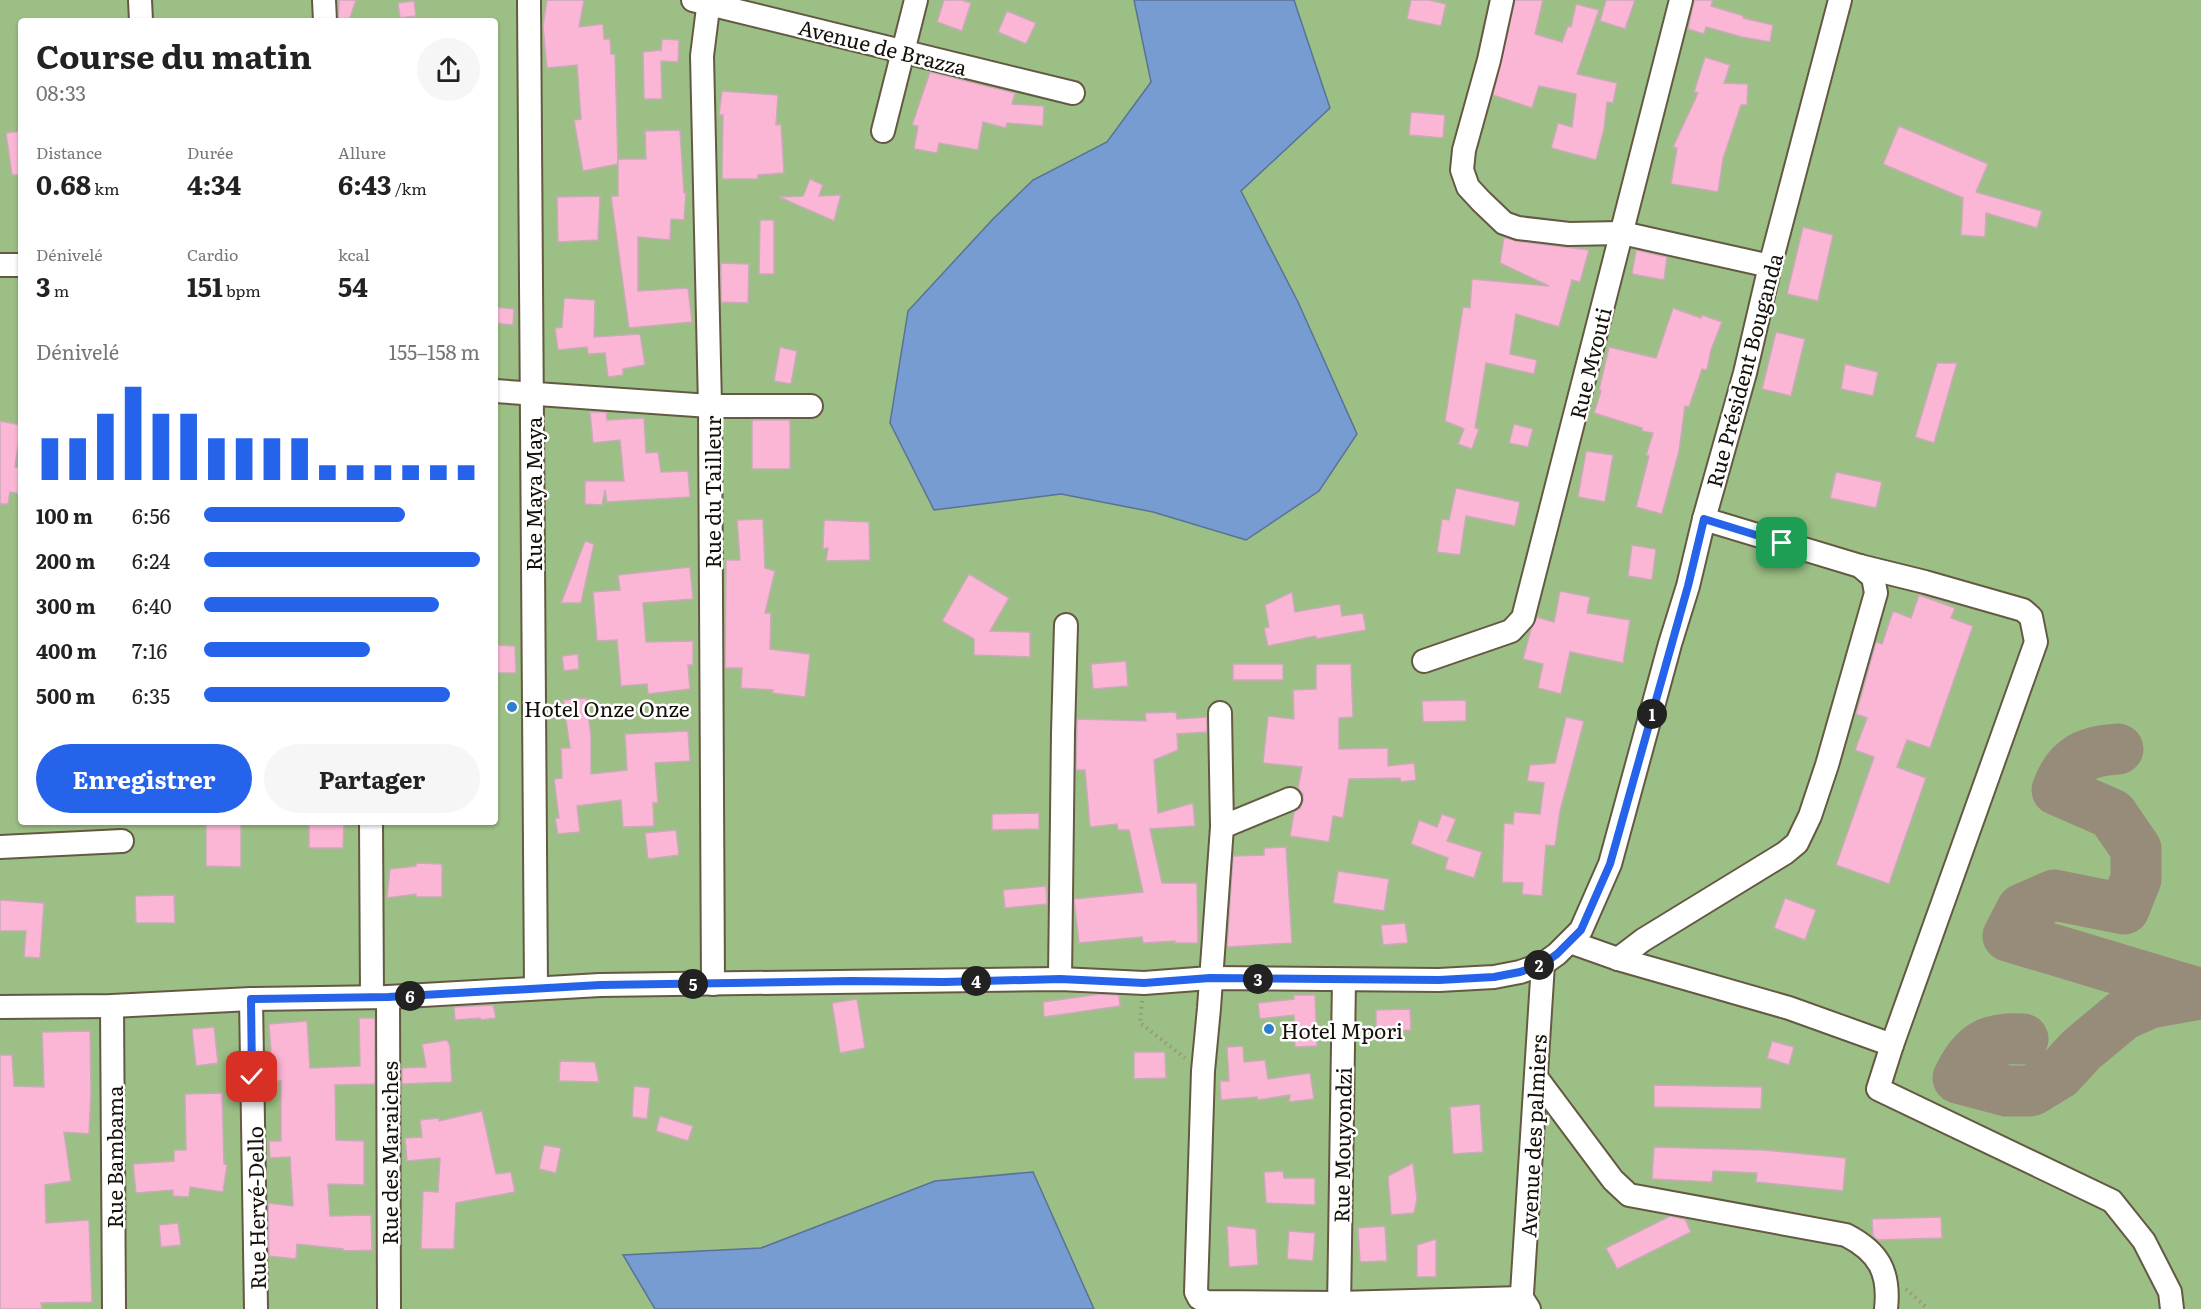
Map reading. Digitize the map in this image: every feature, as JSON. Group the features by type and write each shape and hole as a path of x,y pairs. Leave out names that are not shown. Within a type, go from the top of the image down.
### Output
{"street":[{"path":"140,0 141,18"},
{"path":"324,0 325,18"},
{"name":"Rue Maya Maya","path":"529,0 536,988"},
{"path":"883,131 916,0"},
{"path":"1502,0 1489,60 1464,150 1462,170 1468,187 1504,223 1518,228 1546,232 1622,233 1770,266"},
{"name":"Rue Mvouti","path":"1424,661 1512,631 1523,618 1681,0"},
{"name":"Rue Président Bouganda","path":"1543,964 1581,930 1610,864 1745,373 1770,266 1840,0"},
{"name":"Avenue de Brazza","path":"703,1 1073,93"},
{"name":"Rue du Tailleur","path":"703,1 702,56 710,406 713,984"},
{"path":"0,265 18,265"},
{"path":"498,391 710,406 811,406"},
{"path":"1704,519 1860,566 2023,610 2031,617 2036,642 1878,1089 2112,1201 2144,1241 2170,1292 2172,1309"},
{"path":"1618,959 1643,940 1797,843 1810,816 1827,765 1876,593 1873,577 1860,566"},
{"path":"1060,979 1062,733 1066,625"},
{"path":"1220,714 1222,827 1203,1071 1196,1292 1199,1298 1206,1302 1339,1306 1524,1306"},
{"path":"1222,827 1290,798"},
{"name":"Rue des Maraiches","path":"371,825 380,997 389,1309"},
{"path":"0,847 122,841"},
{"path":"1570,942 1618,959 1789,1008 1892,1045"},
{"path":"0,1007 112,1006 251,999 380,997 536,988 713,984 1060,979 1144,983 1210,978 1439,980 1494,977 1520,972 1543,964"},
{"name":"Avenue des palmiers","path":"1524,1306 1543,964"},
{"name":"Rue Mouyondzi","path":"1339,1306 1344,980"},
{"name":"Rue Hervé-Dello","path":"251,999 256,1309"},
{"name":"Rue Bambama","path":"112,1006 114,1309"},
{"path":"1536,1077 1613,1180 1629,1195 1846,1235 1862,1243 1882,1265 1888,1294 1886,1309"}],"path":[{"path":"1144,983 1140,1023 1203,1071"}],"green space":[{"path":"0,0 2201,0 2201,1309 0,1309"}],"water":[{"path":"1134,0 1294,0 1330,108 1241,191 1298,302 1357,434 1319,491 1246,540 1153,512 1061,494 934,510 890,423 908,311 993,219 1033,180 1107,142 1151,82"},
{"path":"1033,1172 1094,1309 655,1309 623,1255 761,1248 935,1181"}],"building":[{"path":"339,0 356,0 350,18 338,18"},
{"path":"547,0 584,0 579,27 603,24 604,39 610,39 611,54 615,54 618,164 583,171 574,120 581,119 577,65 547,68 543,26"},
{"path":"944,0 961,0 971,3 962,31 937,22"},
{"path":"1411,0 1429,0 1446,4 1441,26 1407,19"},
{"path":"1515,0 1543,0 1535,34 1562,42 1568,26 1571,27 1576,4 1599,10 1577,74 1617,83 1613,103 1607,102 1604,129 1596,160 1551,148 1558,123 1572,127 1576,94 1539,86 1532,108 1493,95"},
{"path":"1606,0 1635,0 1625,29 1600,21"},
{"path":"1694,0 1713,0 1711,6 1744,16 1743,18 1773,25 1770,42 1706,27 1704,34 1688,29"},
{"path":"414,1 416,16 400,18 398,3"},
{"path":"1007,11 1036,23 1026,44 998,32"},
{"path":"662,39 679,40 678,62 661,61 662,99 644,99 643,52 661,50 661,52"},
{"path":"1705,57 1730,65 1724,83 1748,84 1747,105 1741,105 1723,159 1718,192 1671,184 1677,148 1673,147 1698,93 1694,92"},
{"path":"930,72 1015,93 1012,104 1044,106 1043,126 1007,123 1006,128 983,122 978,150 939,143 937,153 914,149 918,126 912,125"},
{"path":"722,91 778,95 776,125 781,124 784,173 758,175 758,179 722,179 723,115 719,115"},
{"path":"1411,112 1445,115 1443,138 1409,135"},
{"path":"1899,126 1988,164 1976,192 2042,211 2037,228 1986,213 1985,237 1961,235 1963,198 1883,164"},
{"path":"680,130 684,193 686,193 684,220 671,219 670,240 638,237 638,291 688,288 692,322 629,328 611,196 618,196 618,159 646,159 645,131"},
{"path":"18,131 18,175 12,175 6,133"},
{"path":"810,179 823,185 819,196 841,195 834,221 779,197 803,196"},
{"path":"600,196 598,240 558,242 557,197"},
{"path":"760,220 774,220 774,274 759,274"},
{"path":"1803,227 1833,235 1818,301 1787,294"},
{"path":"1504,237 1516,241 1589,250 1580,282 1572,280 1559,327 1516,314 1510,354 1537,360 1534,374 1486,363 1475,428 1479,429 1472,449 1458,444 1464,429 1445,421 1463,307 1470,308 1472,279 1549,286 1500,263"},
{"path":"1636,250 1667,257 1664,280 1632,274"},
{"path":"721,263 749,264 748,303 721,302"},
{"path":"564,298 595,300 594,337 640,334 645,365 623,369 623,375 608,377 605,353 588,354 587,347 558,350 555,328 562,327"},
{"path":"498,307 514,309 513,325 498,323"},
{"path":"1673,308 1701,318 1702,315 1722,322 1711,350 1707,370 1702,369 1689,407 1685,406 1679,451 1662,514 1636,507 1649,456 1646,455 1653,433 1594,413 1601,391 1599,390 1609,347 1656,358"},
{"path":"1776,332 1805,339 1791,396 1762,389"},
{"path":"780,347 797,351 791,384 774,381"},
{"path":"1937,363 1957,363 1934,443 1915,437"},
{"path":"1845,364 1878,372 1873,396 1841,389"},
{"path":"590,412 606,412 607,420 644,418 646,453 658,452 661,472 688,471 690,497 607,502 605,490 602,505 585,504 585,481 624,481 620,440 593,443"},
{"path":"752,420 790,420 790,469 752,469"},
{"path":"0,421 18,424 15,467 18,467 18,493 10,492 8,504 0,504"},
{"path":"1514,424 1533,429 1528,447 1509,443"},
{"path":"1586,451 1613,455 1605,502 1578,497"},
{"path":"1836,472 1882,482 1876,508 1830,498"},
{"path":"1456,488 1520,502 1515,526 1466,516 1460,555 1437,552 1442,519 1449,520"},
{"path":"763,519 765,568 775,571 765,613 771,613 770,649 810,654 805,697 772,693 773,690 741,688 742,668 725,668 726,560 740,560 737,520"},
{"path":"824,520 869,522 870,560 826,561 828,548 823,549"},
{"path":"585,541 594,544 581,603 561,603"},
{"path":"1632,545 1656,549 1652,580 1628,576"},
{"path":"690,567 693,599 643,603 646,642 693,641 693,665 688,665 690,689 648,694 647,684 621,686 617,640 597,641 593,592 620,590 618,575"},
{"path":"969,574 1009,598 990,631 1030,632 1030,657 974,655 974,639 942,621"},
{"path":"1560,591 1590,597 1587,613 1630,620 1623,663 1570,652 1561,694 1538,688 1543,664 1523,659 1531,629 1537,617 1554,622"},
{"path":"1292,592 1295,612 1340,604 1342,616 1363,613 1366,630 1316,639 1316,636 1268,646 1264,628 1269,627 1265,605"},
{"path":"1919,595 1955,608 1951,618 1973,626 1930,748 1907,740 1897,767 1926,778 1889,884 1836,865 1874,757 1855,750 1867,718 1856,714 1876,642 1882,644 1893,611 1911,618"},
{"path":"498,645 515,646 516,673 498,673"},
{"path":"578,654 579,669 564,671 562,656"},
{"path":"1126,661 1128,686 1093,689 1091,664"},
{"path":"1233,664 1283,664 1283,680 1233,680"},
{"path":"1316,664 1351,664 1353,717 1339,718 1339,749 1388,748 1388,766 1414,763 1416,780 1401,782 1400,778 1349,779 1343,818 1333,816 1329,842 1290,836 1294,812 1300,808 1303,801 1303,794 1298,788 1302,767 1263,763 1268,716 1294,719 1293,690 1316,689"},
{"path":"586,698 591,736 591,774 627,770 625,734 688,731 690,761 655,763 658,803 653,803 654,826 623,827 621,800 577,806 580,832 558,834 555,818 559,818 554,779 562,778 561,748 570,748 563,700"},
{"path":"1466,700 1466,721 1423,722 1422,701"},
{"path":"1176,712 1177,719 1207,717 1207,732 1177,734 1178,750 1154,760 1158,813 1193,803 1195,826 1150,829 1162,883 1197,883 1198,943 1175,943 1175,941 1143,943 1142,937 1079,943 1074,899 1143,892 1129,830 1118,830 1117,824 1090,827 1085,770 1076,770 1077,719 1146,721 1145,713"},
{"path":"1566,717 1584,721 1560,811 1555,846 1546,845 1542,896 1522,894 1523,883 1502,882 1504,823 1513,824 1514,812 1540,814 1544,783 1527,781 1530,765 1555,763"},
{"path":"1039,813 1039,829 992,830 992,814"},
{"path":"1442,814 1456,819 1447,841 1482,852 1474,878 1445,869 1448,858 1411,844 1419,820 1437,827"},
{"path":"206,825 241,825 241,867 206,866"},
{"path":"309,825 344,825 343,848 309,848"},
{"path":"676,830 679,855 648,859 645,833"},
{"path":"1286,847 1292,943 1227,947 1233,856 1264,855 1264,848"},
{"path":"416,863 442,864 442,897 416,897 416,894 387,898 390,869 416,866"},
{"path":"1338,871 1389,879 1384,911 1333,903"},
{"path":"1046,886 1047,904 1005,908 1003,890"},
{"path":"174,895 175,923 136,923 135,896"},
{"path":"1785,898 1816,910 1805,940 1774,928"},
{"path":"0,900 44,903 40,958 24,957 26,931 0,931"},
{"path":"1405,923 1408,943 1383,945 1381,925"},
{"path":"1100,994 1119,995 1120,1006 1044,1017 1043,1002"},
{"path":"1294,995 1315,995 1317,1046 1295,1047 1294,1015 1260,1019 1258,1003 1294,999"},
{"path":"857,999 865,1048 840,1053 832,1003"},
{"path":"493,1005 496,1018 455,1020 454,1007"},
{"path":"1410,1009 1411,1030 1376,1031 1376,1010"},
{"path":"359,1018 375,1018 375,1084 335,1085 336,1140 364,1141 364,1185 328,1184 330,1216 371,1215 372,1250 343,1251 343,1249 297,1244 296,1259 269,1256 268,1203 293,1206 290,1157 270,1158 269,1141 281,1141 281,1081 273,1081 269,1024 307,1021 310,1068 360,1066"},
{"path":"214,1027 218,1063 196,1066 192,1029"},
{"path":"90,1031 89,1134 64,1132 71,1181 45,1185 46,1223 89,1220 92,1302 41,1303 42,1309 0,1309 0,1055 12,1055 14,1086 44,1087 42,1032"},
{"path":"447,1040 450,1046 452,1082 402,1084 402,1068 426,1067 422,1044"},
{"path":"1772,1041 1794,1047 1789,1065 1767,1058"},
{"path":"1243,1046 1244,1062 1265,1060 1268,1079 1310,1073 1314,1099 1289,1102 1290,1095 1258,1100 1257,1097 1221,1100 1220,1081 1229,1081 1227,1047"},
{"path":"1134,1052 1165,1052 1166,1078 1134,1079"},
{"path":"560,1061 595,1062 599,1082 559,1081"},
{"path":"1654,1085 1762,1087 1761,1109 1654,1107"},
{"path":"634,1086 650,1088 647,1119 632,1117"},
{"path":"222,1093 224,1164 227,1165 223,1192 190,1187 189,1197 173,1196 173,1190 136,1193 133,1164 174,1161 174,1150 186,1150 185,1094"},
{"path":"1480,1104 1483,1152 1453,1154 1450,1107"},
{"path":"482,1111 496,1174 511,1172 515,1192 456,1203 454,1249 421,1249 423,1191 438,1192 440,1158 407,1161 405,1138 422,1137 420,1120 439,1118 439,1121"},
{"path":"660,1116 693,1126 688,1141 656,1131"},
{"path":"544,1145 561,1148 556,1173 539,1169"},
{"path":"1654,1147 1765,1150 1846,1158 1843,1191 1756,1182 1757,1173 1713,1171 1712,1182 1652,1179"},
{"path":"1413,1163 1417,1199 1414,1213 1391,1215 1388,1176"},
{"path":"1283,1171 1284,1178 1315,1178 1315,1205 1266,1203 1264,1172"},
{"path":"1670,1216 1685,1219 1691,1232 1617,1269 1606,1248"},
{"path":"1941,1217 1942,1238 1878,1240 1873,1236 1872,1219"},
{"path":"178,1223 181,1245 161,1247 159,1225"},
{"path":"1227,1226 1256,1229 1258,1265 1229,1267"},
{"path":"1385,1226 1387,1261 1360,1262 1358,1228"},
{"path":"1289,1231 1315,1233 1313,1261 1287,1259"},
{"path":"1436,1239 1436,1277 1417,1277 1417,1245"}],"taxiway":[{"path":"2118,749 2097,752 2080,759 2061,779 2057,790 2112,814 2136,849 2136,879 2124,909 2054,895 2022,909 2008,936 2201,994"},
{"path":"2023,1039 2000,1040 1983,1046 1970,1058 1958,1078 2007,1091 2031,1091 2059,1074 2081,1050 2123,1015 2150,1003 2200,994"}],"place":[{"name":"Hotel Onze Onze","path":"512,707"},
{"name":"Hotel Mpori","path":"1269,1029"}],"route":[{"path":"252,1077 251,999 388,997 600,985 1060,979 1144,983 1210,978 1439,980 1494,977 1520,972 1543,964 1557,954 1581,930 1610,864 1688,586 1704,519 1782,543"}]}
